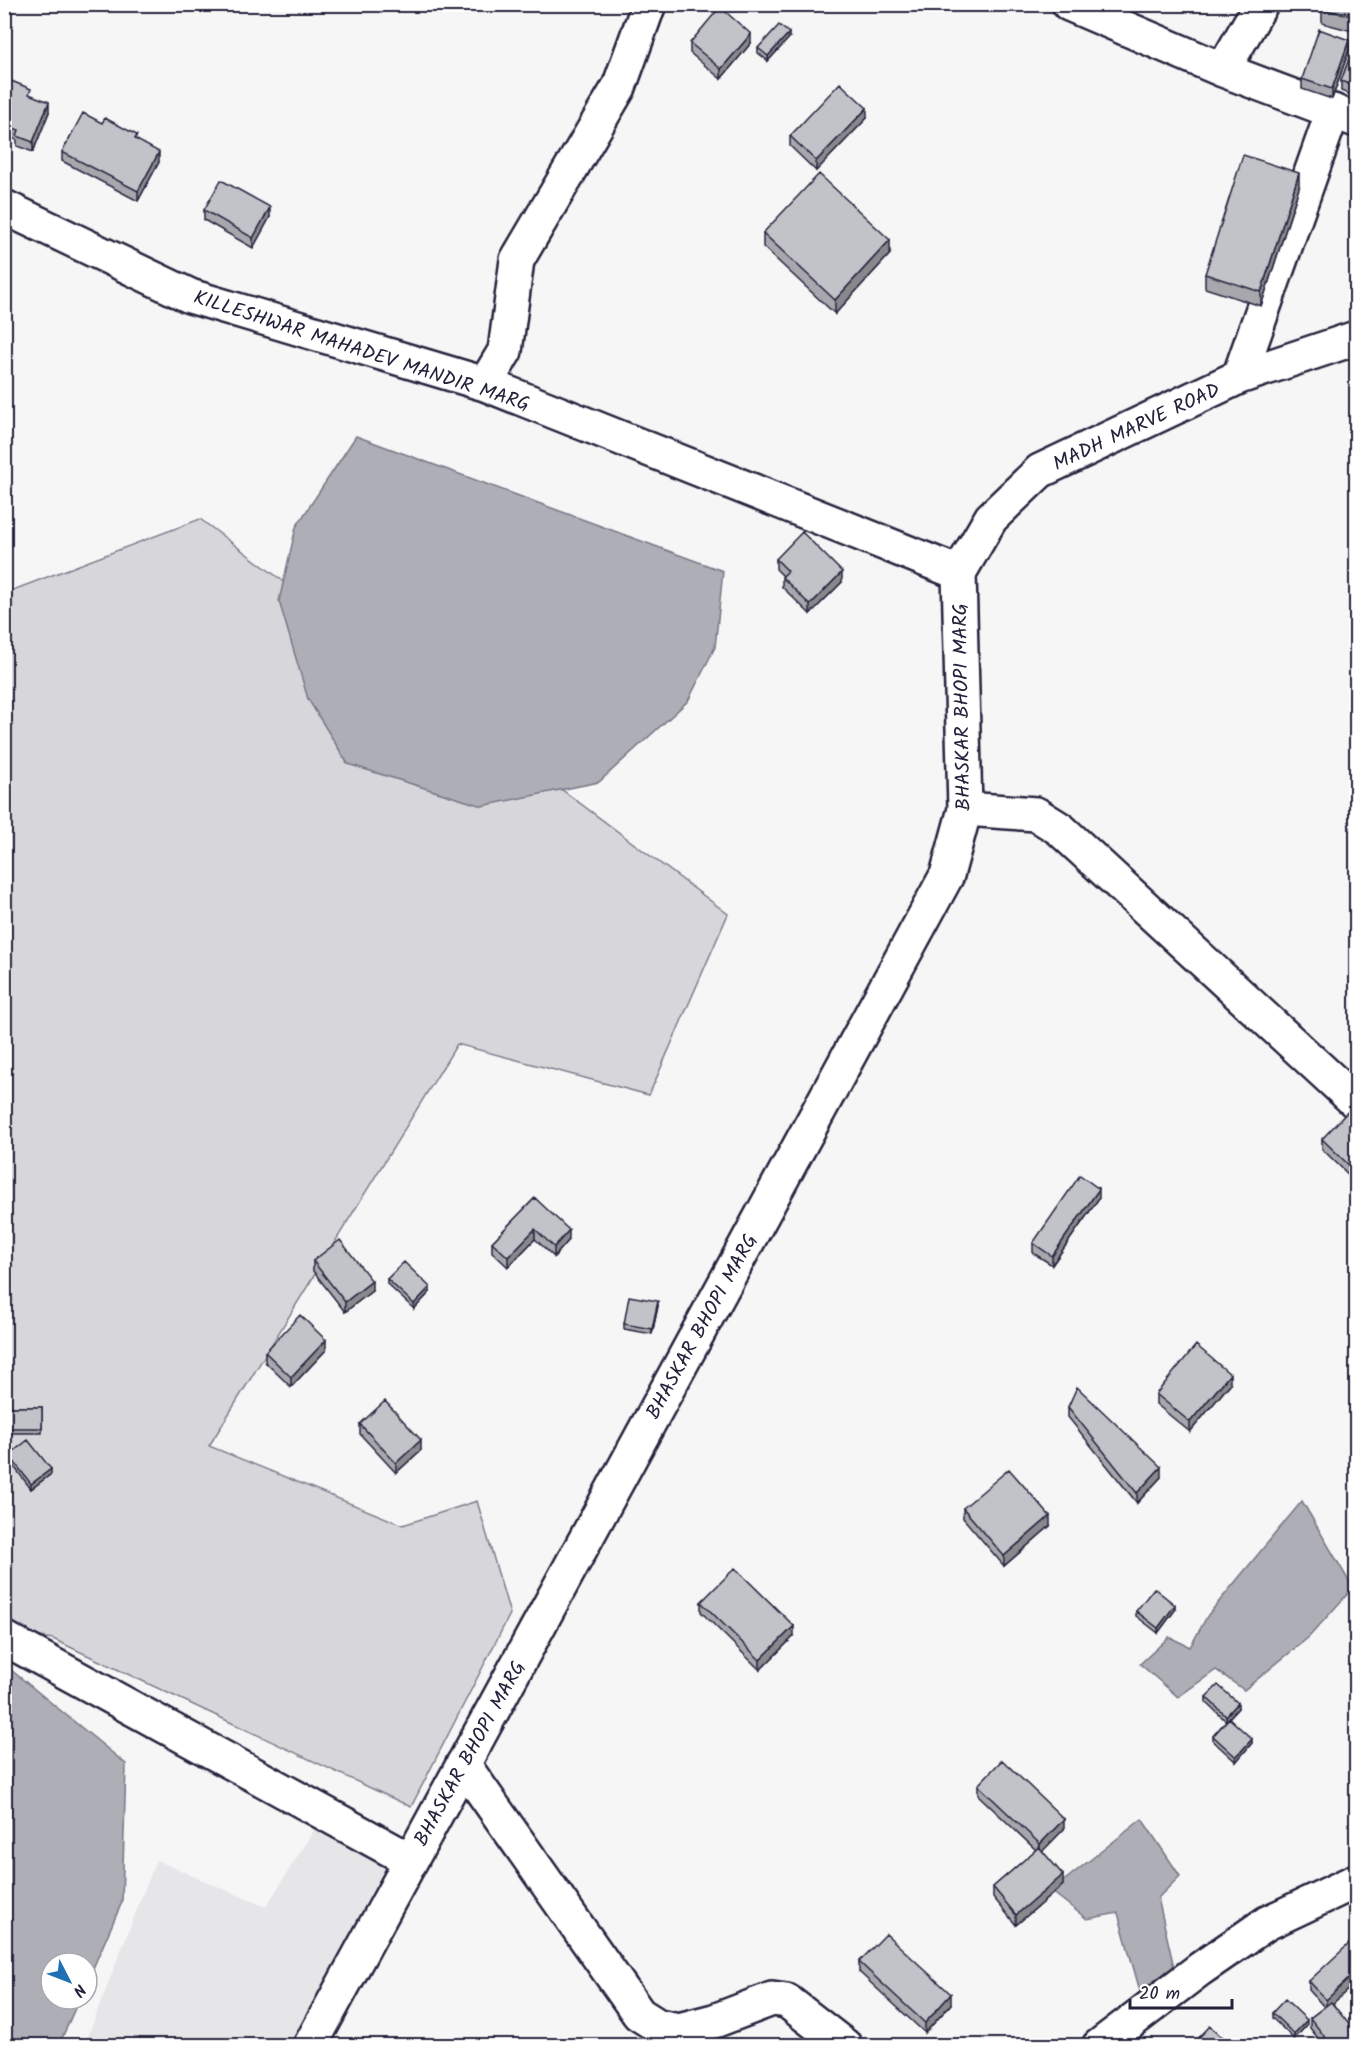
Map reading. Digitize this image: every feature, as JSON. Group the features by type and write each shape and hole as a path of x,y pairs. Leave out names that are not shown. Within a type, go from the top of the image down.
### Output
{"street":[{"path":"485,384 506,351 517,260 619,87 649,4"},
{"path":"1069,4 1223,70 1345,116 1239,377"},
{"path":"1223,70 1261,4"},
{"name":"KILLESHWAR MAHADEV MANDIR MARG","path":"4,207 190,296 485,384 959,573"},
{"name":"MADH MARVE ROAD","path":"959,573 991,518 1040,471 1239,377 1356,338"},
{"name":"BHASKAR BHOPI MARG","path":"310,2046 946,874 965,809 959,573"},
{"path":"965,809 1036,814 1060,829 1356,1102"},
{"path":"4,1638 410,1860"},
{"path":"463,1764 639,2014 658,2026 679,2030 714,2021 772,1999 788,2001 845,2046"},
{"path":"1099,2046 1200,1969 1267,1923 1356,1881"}],"shaded area":[{"path":"356,436 723,571 715,647 688,701 599,782 482,806 348,764 308,699 279,601 296,527"},
{"path":"200,519 728,914 649,1095 457,1044 209,1446 403,1525 477,1501 510,1614 411,1807 53,1639 5,1631 5,593"},
{"path":"1302,1501 1353,1588 1309,1637 1244,1690 1216,1670 1178,1697 1140,1664 1169,1637 1190,1647 1208,1615"},
{"path":"5,1665 126,1764 122,1902 99,1955 99,1951 39,1951 39,2011 74,2011 59,2045 5,2045"},
{"path":"1142,1819 1180,1876 1158,1898 1176,1976 1142,1998 1118,1913 1087,1919 1051,1891"},
{"path":"315,1828 392,1866 298,2045 84,2046 156,1860 266,1907"}],"building":[{"path":"1324,4 1356,4 1356,17 1322,9"},
{"path":"720,7 751,34 721,69 690,43"},
{"path":"779,25 789,33 768,56 758,48"},
{"path":"1319,29 1349,40 1332,89 1302,79"},
{"path":"1356,40 1356,87 1341,81"},
{"path":"4,78 31,89 29,94 49,102 33,142 17,136 19,130 4,125"},
{"path":"840,83 867,108 816,161 790,136"},
{"path":"83,113 102,123 105,118 137,135 135,139 159,152 138,191 62,152"},
{"path":"1243,155 1299,173 1261,292 1205,274"},
{"path":"819,174 890,240 835,300 763,233"},
{"path":"221,180 270,207 253,238 204,210"},
{"path":"802,532 842,572 810,605 782,577 788,571 776,559"},
{"path":"1353,1106 1356,1110 1356,1168 1354,1170 1322,1139"},
{"path":"1080,1175 1099,1189 1052,1256 1033,1243"},
{"path":"535,1198 569,1230 554,1247 535,1229 508,1257 492,1242"},
{"path":"340,1240 372,1281 345,1302 313,1261"},
{"path":"404,1262 430,1287 414,1304 387,1279"},
{"path":"629,1296 658,1301 652,1329 624,1324"},
{"path":"300,1315 326,1340 291,1377 265,1352"},
{"path":"1196,1345 1230,1374 1190,1422 1156,1394"},
{"path":"1077,1387 1161,1467 1137,1493 1068,1407"},
{"path":"385,1401 421,1440 396,1463 360,1424"},
{"path":"4,1407 42,1407 42,1428 4,1428"},
{"path":"28,1440 51,1469 31,1484 9,1455"},
{"path":"1009,1469 1050,1516 1004,1556 963,1508"},
{"path":"735,1568 794,1626 760,1660 701,1602"},
{"path":"1154,1588 1175,1605 1158,1628 1136,1611"},
{"path":"1218,1685 1238,1703 1226,1716 1206,1697"},
{"path":"1229,1718 1252,1739 1236,1757 1213,1736"},
{"path":"1002,1760 1064,1819 1040,1844 978,1785"},
{"path":"1039,1847 1063,1875 1016,1915 993,1887"},
{"path":"886,1934 951,1994 925,2023 859,1962"},
{"path":"1352,1941 1356,1946 1356,1972 1326,2000 1309,1981"},
{"path":"1285,1999 1307,2020 1294,2034 1272,2013"},
{"path":"1331,2002 1356,2033 1356,2046 1332,2046 1310,2018"},
{"path":"1210,2026 1222,2037 1214,2046 1191,2046"}]}
